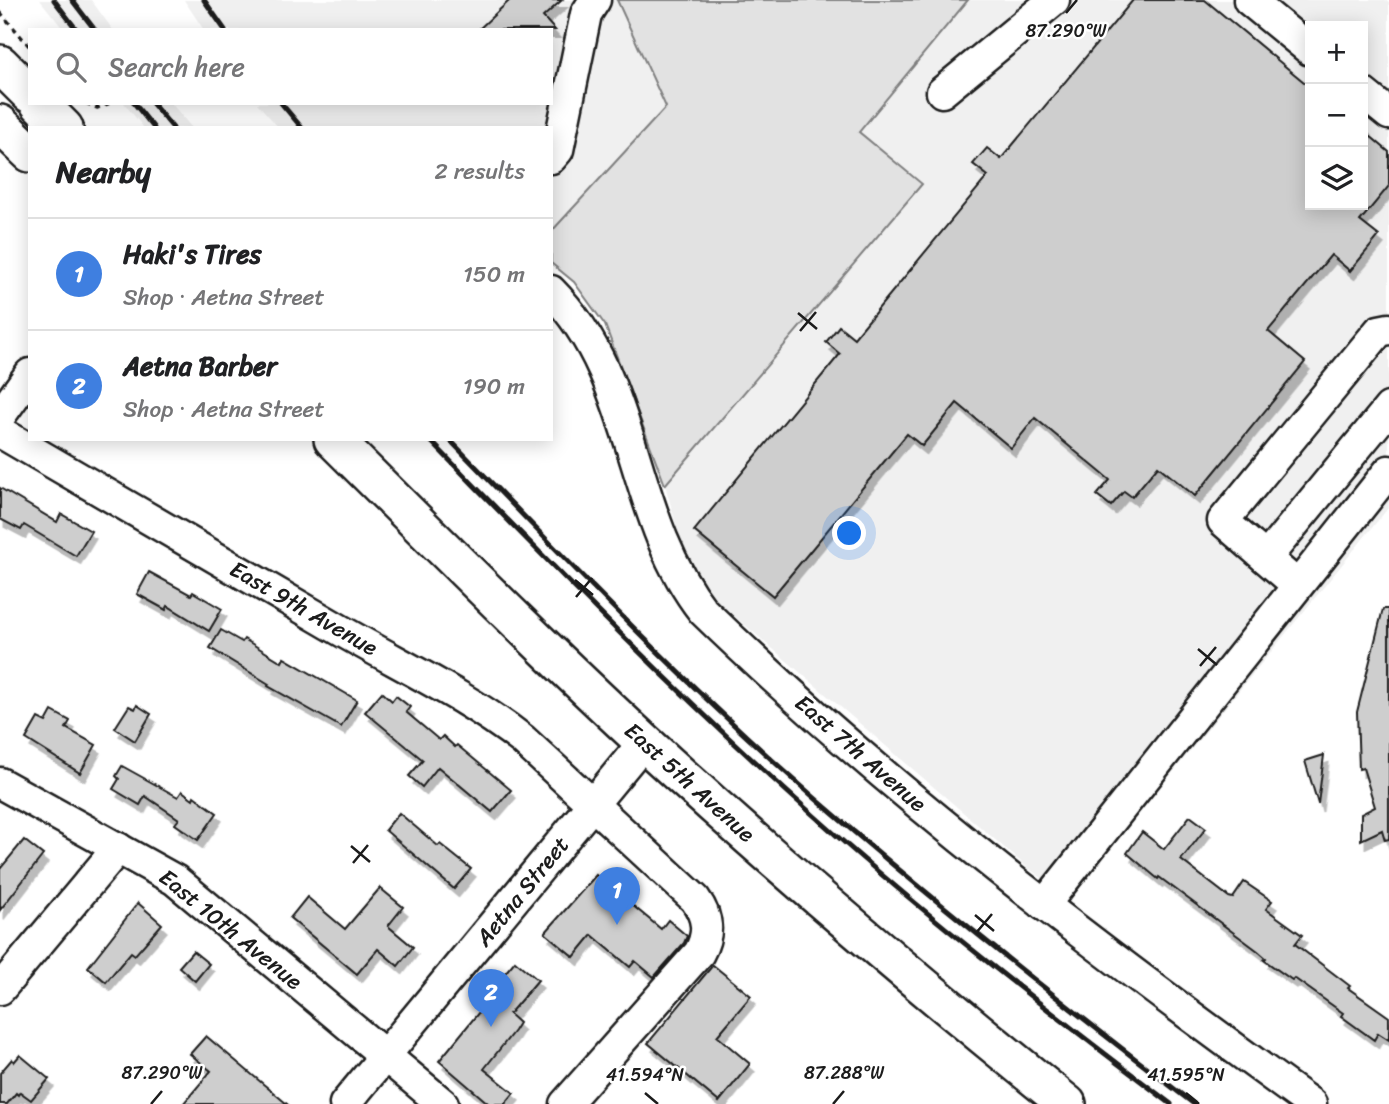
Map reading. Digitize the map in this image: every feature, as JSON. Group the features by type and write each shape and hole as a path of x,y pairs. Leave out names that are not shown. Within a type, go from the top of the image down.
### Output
{"main road":[{"path":"0,64 28,92"},
{"path":"41,105 62,126"},
{"path":"0,124 28,151"},
{"name":"East 5th Avenue","path":"335,441 505,610 644,742 817,895 1067,1104"}],"street":[{"path":"553,156 558,150 586,14 595,0"},
{"path":"942,92 1054,0"},
{"path":"1249,0 1305,46"},
{"path":"1368,97 1389,114"},
{"name":"East 7th Avenue","path":"553,293 576,319 601,360 618,401 667,551 688,591 703,611 870,762 1044,905 1311,1104"},
{"path":"1297,585 1223,521 1379,331 1389,329"},
{"path":"0,416 28,377"},
{"path":"1266,558 1389,408"},
{"name":"East 9th Avenue","path":"0,432 477,708 523,740 695,899 704,911 707,924 706,940 699,953 565,1104"},
{"path":"1044,905 1389,471"},
{"name":"Aetna Street","path":"345,1104 644,742"},
{"name":"East 10th Avenue","path":"0,783 187,889 443,1104"},
{"path":"0,989 118,848"}],"path":[{"path":"0,12 28,45"}],"shaded area":[{"path":"40,0 91,0 112,28 62,28"},
{"path":"184,0 617,0 666,107 553,230 553,126 277,126 259,105 553,105 553,28 203,28"},
{"path":"617,0 968,0 859,132 922,184 665,485 605,325 574,282 553,265 553,230 666,107"},
{"path":"968,0 1385,0 1389,3 1389,507 1070,898 1028,868 717,601 685,556 665,485 922,184 858,133"},
{"path":"126,105 173,105 190,126 142,126"}],"building":[{"path":"510,0 562,0 543,17 555,30 480,28"},
{"path":"1133,0 1205,0 1305,83 1305,210 1368,210 1368,134 1389,152 1389,186 1360,221 1379,236 1350,271 1331,255 1268,331 1305,362 1195,496 1158,466 1132,497 1124,491 1111,506 1097,495 1110,480 1035,418 1011,448 957,403 922,446 907,434 773,596 694,531 840,354 826,342 839,326 854,338 988,176 973,164 987,148 1001,159"},
{"path":"0,488 57,522 61,514 91,531 76,556 24,525 21,530 0,519"},
{"path":"149,572 222,609 209,631 168,606 166,610 137,594"},
{"path":"1383,609 1389,609 1389,839 1385,840 1382,830 1361,840 1361,814 1375,807 1363,768 1359,769 1357,712"},
{"path":"221,630 242,642 244,639 282,662 284,658 357,700 341,727 268,686 269,684 210,648"},
{"path":"382,692 392,701 396,696 410,707 406,712 439,740 443,736 455,747 457,745 511,790 492,812 438,767 422,787 409,776 423,760 365,712"},
{"path":"137,705 151,714 135,741 115,728 129,706 135,709"},
{"path":"52,711 70,721 66,728 96,745 80,773 26,739 38,718 46,722"},
{"path":"1324,755 1318,804 1305,761"},
{"path":"122,766 178,797 182,791 193,799 194,796 217,813 198,840 175,824 179,819 145,796 140,805 113,789"},
{"path":"399,813 438,846 440,844 471,869 454,889 385,830"},
{"path":"1190,816 1206,828 1181,860 1229,897 1233,898 1244,882 1272,901 1266,909 1302,935 1295,944 1350,986 1348,988 1389,1017 1389,1040 1378,1033 1374,1040 1341,1016 1343,1013 1264,960 1266,958 1258,951 1159,877 1158,879 1127,853 1142,832 1164,849"},
{"path":"24,840 43,855 0,910 0,869"},
{"path":"596,875 661,929 668,920 687,936 654,977 635,961 630,967 592,935 574,957 545,933"},
{"path":"380,888 403,907 388,926 413,947 398,966 378,949 357,974 290,918 307,897 345,929"},
{"path":"138,903 162,924 135,955 131,952 106,982 88,967"},
{"path":"193,951 209,964 195,981 179,967"},
{"path":"515,961 538,980 509,1014 519,1023 484,1069 514,1093 505,1104 489,1104 439,1061 484,1006 480,1003"},
{"path":"713,965 751,996 717,1036 750,1064 719,1102 648,1043"},
{"path":"206,1036 287,1104 183,1104 211,1071 190,1054"},
{"path":"20,1055 49,1079 31,1100 20,1092 7,1104 0,1104 0,1073 12,1059 14,1062"}],"railway":[{"path":"54,0 75,28"},
{"path":"72,0 93,28"},
{"path":"204,0 224,28"},
{"path":"136,105 152,126"},
{"path":"154,105 171,126"},
{"path":"283,105 300,126"},
{"path":"431,441 670,682 820,821 992,966 1171,1104"},
{"path":"451,441 636,630 781,768 965,924 1194,1104"}],"place":[{"name":"Haki's Tires","path":"617,925"},
{"name":"Aetna Barber","path":"491,1027"}]}
